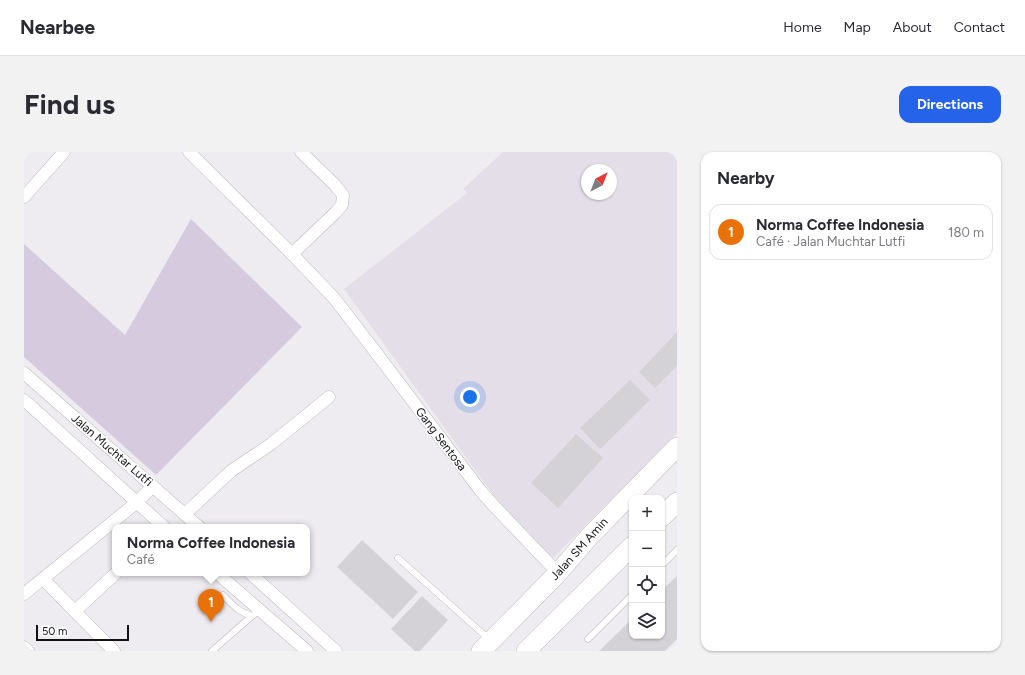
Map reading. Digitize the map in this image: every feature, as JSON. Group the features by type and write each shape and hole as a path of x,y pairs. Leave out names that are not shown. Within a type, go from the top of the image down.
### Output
{"main road":[{"name":"Jalan SM Amin","path":"486,646 558,573 589,537 677,447"},
{"path":"665,514 677,502"},
{"path":"526,651 629,549"}],"street":[{"path":"24,197 64,152"},
{"name":"Gang Sentosa","path":"189,152 292,254 334,298 480,490 558,573"},
{"path":"292,254 336,213 342,205 343,195 334,184 301,152"},
{"name":"Jalan Muchtar Lutfi","path":"24,373 196,524"},
{"path":"185,514 231,471 271,444 329,397"},
{"name":"Jalan Muchtar Lutfi","path":"24,400 161,524"},
{"path":"24,594 154,486"},
{"path":"75,611 113,576"},
{"path":"220,576 256,613 307,651"},
{"path":"253,576 336,651"},
{"path":"43,578 114,651"},
{"path":"24,647 28,651"}],"lane":[{"path":"665,562 677,550"},
{"path":"398,558 486,646"},
{"path":"223,595 243,614 256,613"},
{"path":"588,639 629,598"},
{"path":"212,651 256,613"}],"shaded area":[{"path":"503,152 677,152 677,433 552,559 494,496 344,289 467,193 463,189"},
{"path":"191,219 302,327 156,475 24,357 24,244 125,335"}],"building":[{"path":"677,332 677,366 655,388 639,372"},
{"path":"630,380 650,400 600,449 580,428"},
{"path":"576,434 603,458 558,508 531,483"},
{"path":"362,540 418,592 393,619 337,567"},
{"path":"677,576 677,639 665,651 599,651 629,622 629,639 665,639 665,587"},
{"path":"422,596 448,620 420,651 415,651 391,629"}],"place":[{"name":"Norma Coffee Indonesia","path":"211,622"}]}
